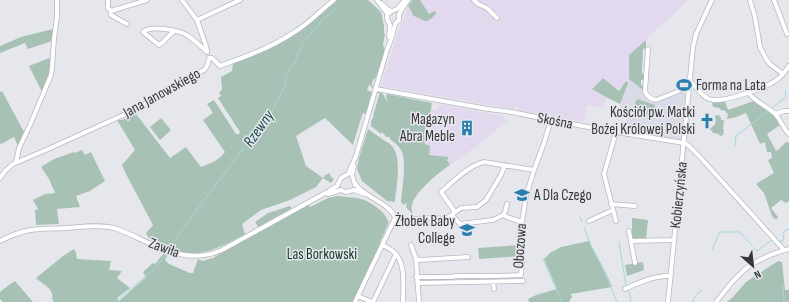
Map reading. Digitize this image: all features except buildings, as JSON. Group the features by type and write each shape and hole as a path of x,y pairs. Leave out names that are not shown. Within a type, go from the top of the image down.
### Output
{"street":[{"path":"16,162 19,148 30,126 51,75 57,17 57,0"},
{"path":"108,0 108,8 111,11 112,16 127,24"},
{"path":"111,11 147,0"},
{"path":"182,0 197,20 209,58"},
{"path":"197,20 240,0"},
{"name":"Jana Janowskiego","path":"0,178 9,167 16,162 130,112 204,70 207,68 209,58 212,58 220,66 270,46 294,33 334,0"},
{"path":"377,0 388,9 398,13 399,15"},
{"path":"377,0 387,16"},
{"name":"Zawiła","path":"388,48 390,33 387,16 407,0"},
{"name":"Zawiła","path":"318,197 339,190 347,192 351,191 354,187 352,175 356,156 392,38 393,28 399,20 400,12 407,0"},
{"path":"474,0 478,4 487,8 497,18"},
{"name":"Kobierzyńska","path":"668,302 693,47 696,34 712,0"},
{"path":"750,0 755,16 760,47 770,64 783,74"},
{"path":"774,0 787,34"},
{"path":"389,22 396,23"},
{"path":"174,31 159,45 143,32 155,28 174,31 182,33 187,35 207,52"},
{"path":"648,49 645,91 648,97 656,100 689,87"},
{"path":"690,80 702,94 709,99 728,99 779,79 789,66"},
{"name":"Skośna","path":"376,89 684,143"},
{"path":"748,92 752,97 775,114 789,134"},
{"path":"775,114 789,111"},
{"name":"Obozowa","path":"416,277 521,275 522,222 526,196 534,170 544,146 551,120"},
{"path":"616,132 604,174 616,221"},
{"path":"684,143 700,157 787,250 762,258 750,265 737,277 716,302"},
{"name":"Zawiła","path":"0,241 14,234 32,230 102,226 118,229 155,246 179,254 193,257 204,256 222,250 336,187 341,178 349,172 356,156"},
{"path":"507,204 503,215 493,220 460,224 441,192 468,170 484,162 534,170"},
{"path":"414,219 445,219 461,208 477,206 486,200 501,175 505,165"},
{"path":"345,176 351,177 357,187 390,211 395,218 354,302"},
{"path":"339,183 342,190"},
{"path":"351,191 354,190 371,197"},
{"path":"611,204 635,206"},
{"path":"589,221 613,210"},
{"path":"503,215 507,218 522,222"},
{"path":"629,231 635,262"},
{"path":"631,241 674,240"},
{"path":"382,245 396,254 400,260 402,270 403,302"},
{"path":"411,246 416,259 416,277 419,302"},
{"path":"358,296 372,302 396,254"},
{"path":"416,259 468,257"},
{"path":"624,289 663,276 670,276"},
{"name":"Obozowa","path":"417,283 523,281"},
{"name":"Obozowa","path":"494,282 494,289"}],"shaded area":[{"path":"412,0 689,0 629,55 629,79 624,94 603,78 592,88 606,97 603,109 587,105 584,122 521,111 515,106 513,109 381,86 398,33"},
{"path":"629,79 643,90 645,96 652,100 686,90 681,140 624,130 623,126 627,117 619,114 620,111 618,111"},
{"path":"439,104 503,116 507,121 476,147 450,165 447,160 448,157 429,155 425,144 424,132 429,122 431,109 437,110"}],"green space":[{"path":"336,0 368,0 381,12 385,34 383,44 385,51 375,79 373,79 373,88 369,85 367,90 372,92 366,114 363,113 353,145 325,118 296,136 306,166 323,178 316,187 290,200 261,210 242,224 245,234 224,245 204,252 183,253 172,250 152,240 146,233 153,225 122,165 135,150 117,120 122,120 136,114 170,158 186,147 201,167 211,163 225,152 203,120 213,113 207,104 214,100 236,134 239,134 240,132 218,98 221,96 219,92 222,90 221,77 232,71 233,63 272,47 305,27"},
{"path":"412,0 420,0 429,14 435,11 436,14 426,21 414,16 408,6"},
{"path":"53,29 52,41 28,49 25,43 0,53 0,46 21,37"},
{"path":"646,40 646,48 643,49 642,73 645,80 641,80 641,85 644,86 643,90 629,79 629,55"},
{"path":"52,57 49,76 42,92 29,66"},
{"path":"603,78 619,91 626,81 628,83 620,104 592,89"},
{"path":"2,91 24,132 18,146 14,137 1,144 0,143 0,92"},
{"path":"380,92 383,94 388,103 386,96 387,94 432,103 429,122 424,132 425,144 430,146 429,155 449,157 447,160 450,165 428,183 417,195 412,207 413,215 406,207 407,202 404,205 401,202 404,161 401,150 390,139 390,137 386,137 384,134 381,132 381,134 371,126 371,121 374,116"},
{"path":"637,99 655,105 652,116 633,109"},
{"path":"754,101 772,113 780,125 767,134 776,151 786,142 789,142 789,201 786,203 781,200 771,208 778,217 777,219 772,216 764,193 756,184 774,173 768,160 772,158 771,152 767,152 765,142 760,144 746,113 727,119 728,113 719,108 713,107 712,103 725,102 728,110"},
{"path":"716,115 720,116 721,120 724,120 723,135 720,136 719,134 713,133 710,129 715,124"},
{"path":"161,118 171,130 160,140 150,127"},
{"path":"368,129 390,144 395,150 398,172 395,202 387,201 362,181 357,169"},
{"path":"82,150 85,155 91,152 105,181 90,191 76,196 80,207 57,209 59,224 36,225 35,210 38,209 33,200 45,194 55,193 49,179 41,167 54,159"},
{"path":"329,173 334,179 331,183 323,178"},
{"name":"Las Borkowski","path":"337,196 357,198 368,202 381,211 389,222 380,242 381,243 353,302 54,302 52,299 52,292 36,278 74,249 77,259 111,261 109,270 122,271 117,278 130,288 117,298 119,301 146,277 143,272 153,263 155,264 165,252 169,253 165,260 169,264 193,273 198,259 203,261 213,258 308,204 310,207 328,198"},
{"path":"290,206 292,208 258,227 255,222 268,213"},
{"path":"632,218 648,220 646,239 632,239"},
{"path":"589,241 612,287 571,294 572,297 569,302 529,302 528,299 536,295 557,289 544,259 550,253 561,247"},
{"path":"520,245 520,256 479,259 478,248"},
{"path":"778,261 782,262 785,290 789,290 789,302 727,302 746,282"},
{"path":"643,262 644,270 627,276 625,265"},
{"path":"15,281 33,302 3,302 0,299 0,292"}],"waterway":[{"name":"Rzewny","path":"170,247 249,141 269,117 286,84 286,75 294,64 303,43 322,20 337,7"},
{"path":"771,109 786,97 785,90"},
{"path":"735,146 736,136 768,111"},
{"path":"580,217 582,222"},
{"path":"584,227 591,246 617,302"},
{"path":"780,241 783,241 784,231 789,229"},
{"path":"712,250 720,232 740,232 757,251 773,239"},
{"path":"619,242 626,285"},
{"name":"Rzewny","path":"115,302 152,271 167,254"},
{"path":"543,259 562,302"},
{"path":"783,284 784,302"},
{"path":"692,302 696,295 702,290"},
{"path":"629,291 631,302"}],"place":[{"name":"Forma na Lata","path":"684,85"},
{"name":"Kościół pw. Matki Bożej Królowej Polski","path":"707,121"},
{"name":"Magazyn Abra Meble","path":"467,128"},
{"name":"A Dla Czego","path":"522,195"},
{"name":"Żłobek Baby College","path":"467,230"}]}
